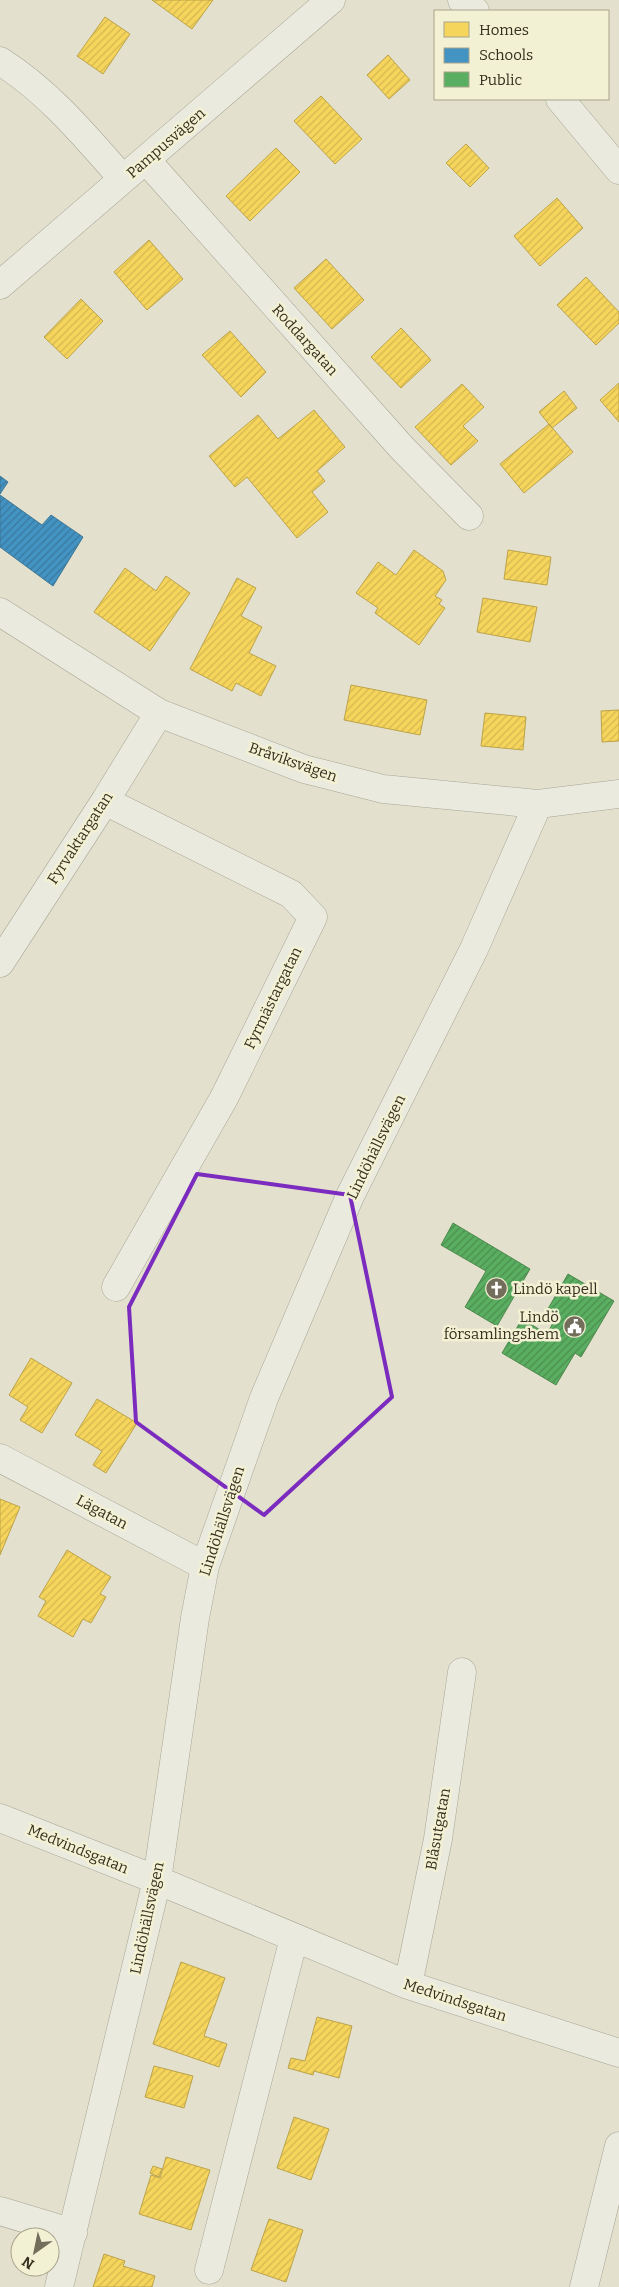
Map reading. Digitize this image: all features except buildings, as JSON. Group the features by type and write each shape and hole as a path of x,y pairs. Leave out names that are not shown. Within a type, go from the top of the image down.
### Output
{"street":[{"name":"Pampusvägen","path":"0,286 331,0"},
{"path":"462,0 475,10"},
{"path":"0,62 19,74 60,108 124,179"},
{"path":"561,100 619,170"},
{"name":"Roddargatan","path":"146,160 402,448 469,516"},
{"name":"Bråviksvägen","path":"0,612 159,713 304,769 383,789 538,804 619,794"},
{"name":"Fyrvaktargatan","path":"0,963 105,801 159,713"},
{"name":"Fyrmästargatan","path":"105,801 292,894 313,917 224,1098 116,1287"},
{"name":"Lindöhällsvägen","path":"59,2287 157,1880 194,1618 205,1566 264,1398 350,1196 474,949 538,804"},
{"name":"Lägatan","path":"0,1458 205,1566"},
{"name":"Blåsutgatan","path":"408,1985 438,1839 462,1672"},
{"name":"Medvindsgatan","path":"0,1818 157,1880 408,1985 619,2052"},
{"path":"209,2270 294,1938"},
{"path":"584,2287 619,2146"},
{"path":"0,2210 73,2233"}],"highlighted area":[{"path":"197,1174 350,1195 392,1397 264,1515 136,1422 129,1307"}],"place":[{"name":"Lindö kapell","path":"497,1289"},
{"name":"Lindö församlingshem","path":"575,1326"}]}
